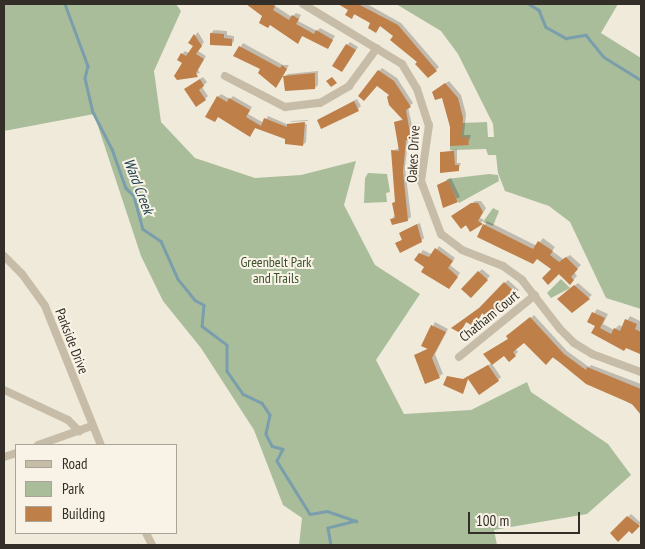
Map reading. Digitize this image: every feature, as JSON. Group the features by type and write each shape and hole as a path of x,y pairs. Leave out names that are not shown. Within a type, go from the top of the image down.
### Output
{"street":[{"name":"Oakes Drive","path":"303,4 402,64 417,88 429,125 421,181 441,234 462,250 503,266 535,295 560,329 574,343 592,354 641,372"},
{"path":"225,76 285,107 320,103 349,86 377,48"},
{"name":"Parkside Drive","path":"4,256 22,274 45,306 101,444"},
{"name":"Chatham Court","path":"459,356 535,295"},
{"path":"4,390 68,420 79,431"},
{"path":"41,444 92,426"}],"green space":[{"name":"Greenbelt Park and Trails","path":"4,4 176,4 181,11 154,71 161,122 195,158 255,178 301,175 356,161 344,205 375,265 420,294 376,360 404,414 471,410 527,382 531,392 608,444 631,475 587,514 494,530 497,545 299,545 302,518 283,505 254,430 201,348 163,301 141,256 94,114 4,131"},
{"path":"396,4 618,4 601,33 641,58 641,309 606,298 570,222 549,206 505,191 498,173 496,155 488,155 486,149 450,150 450,145 469,145 468,138 462,137 461,123 487,122 488,137 494,137 493,124 458,54 441,31"},
{"path":"368,173 387,174 390,192 386,193 387,202 364,203 365,178"},
{"path":"489,174 498,175 499,181 459,203 447,179"},
{"path":"493,208 499,211 493,226 483,222"},
{"path":"561,279 570,288 551,298 547,293"}],"building":[{"path":"246,4 271,4 275,6 273,10 289,20 292,15 299,19 296,24 314,34 316,30 333,40 328,49 302,36 298,44 270,25 268,28 259,23 262,16"},
{"path":"338,4 358,4 398,25 437,71 428,78 415,64 417,62 390,40 393,36 380,26 376,33 368,28 370,23 354,14 352,19 345,15 348,10"},
{"path":"210,33 224,34 224,38 232,39 232,46 210,45"},
{"path":"194,34 202,46 196,54 204,59 196,73 198,77 177,80 174,76 182,63 177,60 181,53 186,56 193,46 188,43"},
{"path":"346,44 356,50 342,72 332,66"},
{"path":"239,46 280,68 282,65 287,69 276,88 258,73 260,69 233,56"},
{"path":"378,70 394,81 411,107 406,110 411,139 406,140 403,172 408,221 392,225 390,219 395,218 392,203 395,202 391,150 399,151 394,122 403,120 389,105 387,97 389,95 377,86 364,101 358,96"},
{"path":"315,73 315,89 285,91 283,76"},
{"path":"332,77 337,83 331,87 326,81"},
{"path":"200,79 204,86 199,90 206,100 196,107 184,89"},
{"path":"445,83 458,98 463,118 462,137 468,137 469,145 450,146 450,127 442,98 435,100 432,92"},
{"path":"217,96 227,102 229,98 250,110 246,117 261,126 264,118 287,127 287,124 305,122 303,146 285,144 285,139 255,128 250,137 218,117 215,122 205,117"},
{"path":"354,101 359,111 321,129 317,120"},
{"path":"454,151 455,165 459,165 459,171 440,173 440,152"},
{"path":"448,180 458,202 443,208 437,185"},
{"path":"471,203 478,203 483,212 478,221 483,224 470,232 466,225 461,229 451,216"},
{"path":"417,224 422,242 400,253 395,243 402,240 399,233"},
{"path":"483,224 533,249 538,241 553,251 550,255 559,262 566,257 578,269 571,277 574,280 570,285 559,274 548,285 542,278 551,269 537,259 533,264 477,237"},
{"path":"435,248 453,261 448,268 458,277 449,289 421,272 424,267 414,260 419,253 429,257"},
{"path":"478,271 488,280 471,298 461,289"},
{"path":"504,282 517,294 487,318 482,313 475,327 466,322 460,333 451,328 479,308"},
{"path":"574,285 590,299 572,313 557,299"},
{"path":"592,312 605,318 600,328 611,334 614,328 620,331 625,319 637,324 635,329 641,332 640,354 626,348 624,351 591,333 595,326 587,322"},
{"path":"530,317 564,354 586,370 587,367 641,389 641,415 632,404 586,384 553,357 546,365 524,343 513,352 516,356 509,362 504,356 492,365 483,354 508,339 506,336"},
{"path":"431,325 446,332 432,358 440,378 425,384 414,355 428,349 421,346"},
{"path":"488,365 499,381 479,395 468,379 463,394 443,385 447,376 463,379"},
{"path":"627,516 640,526 632,534 629,531 618,542 610,533"}],"waterway":[{"name":"Ward Creek","path":"65,4 88,66 85,78 93,112 112,149 126,188 134,196 143,229 161,241 178,279 195,300 204,305 202,326 227,345 227,371 243,394 262,403 270,415 266,434 272,446 283,449 277,461 310,514 327,511 356,521 328,528 331,545"},
{"path":"529,4 539,10 546,27 566,38 586,35 604,57 641,80"}]}
